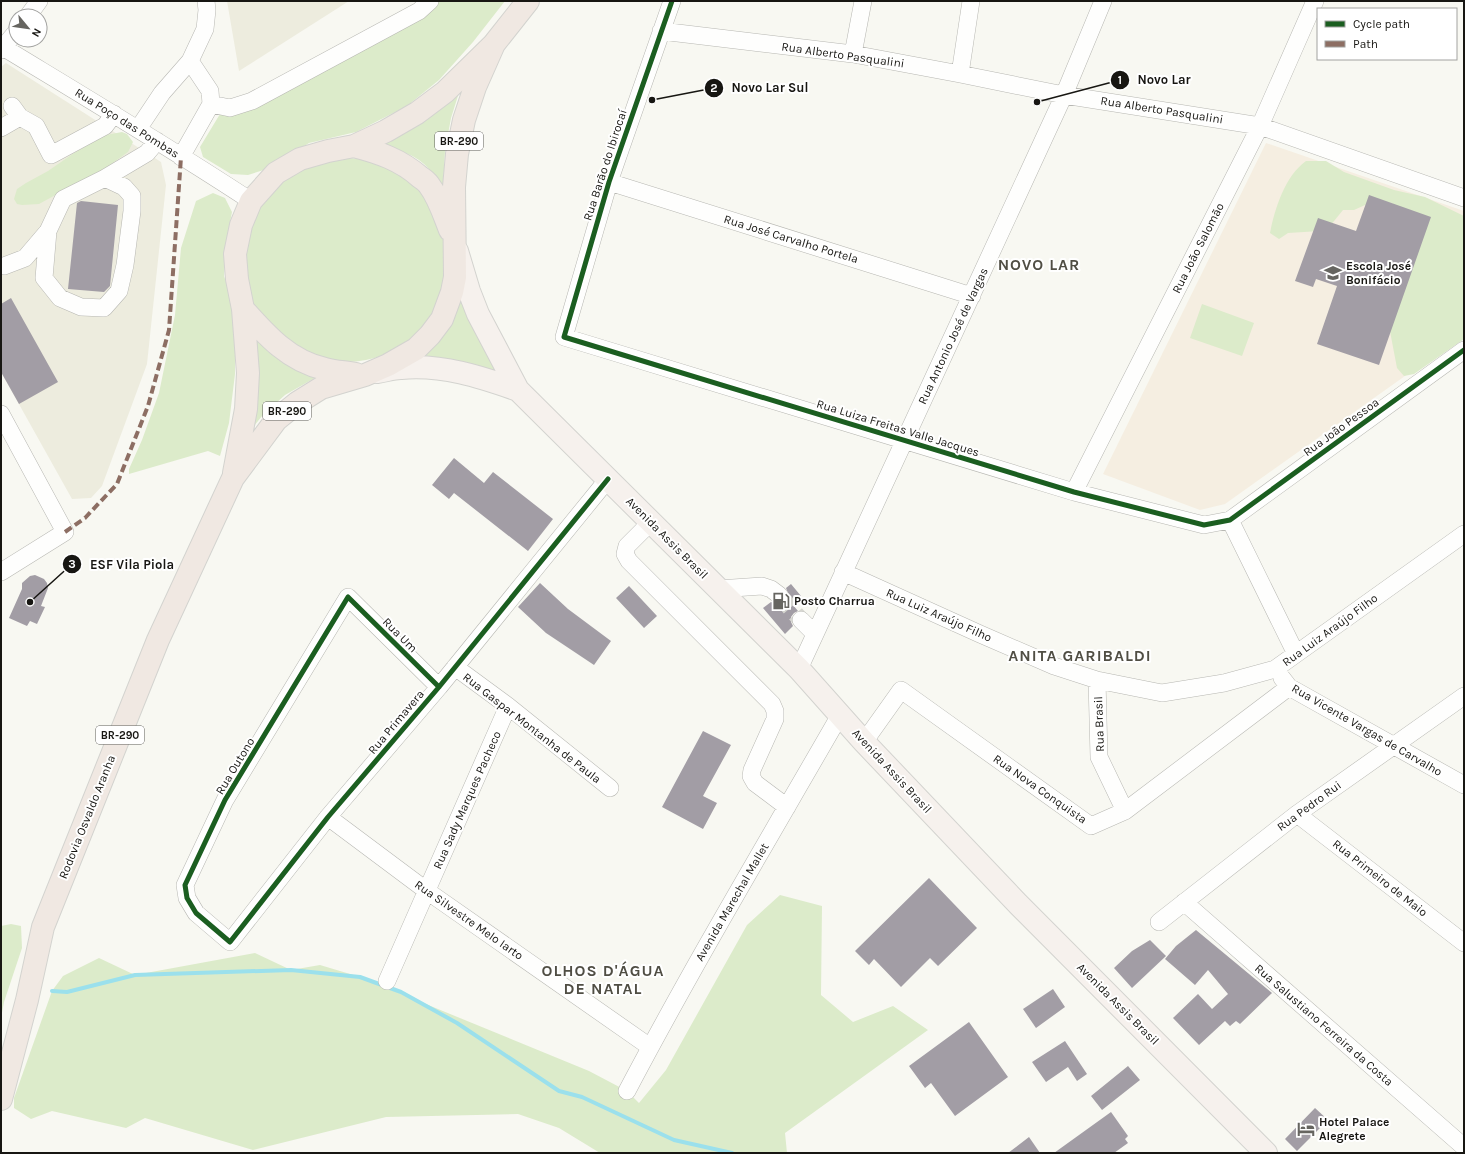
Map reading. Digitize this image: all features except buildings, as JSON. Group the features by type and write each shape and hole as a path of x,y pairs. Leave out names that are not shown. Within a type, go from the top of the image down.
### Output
{"highway":[{"name":"BR-290","path":"233,478 246,409 248,373 243,309 237,279 235,254 241,225 252,201 276,173 300,159 328,151 354,146 386,131 418,113 445,92 494,44 528,1"},
{"name":"BR-290","path":"233,478 276,420 297,403 321,388 365,375 388,365 416,349 430,336 442,318 452,292 455,277 454,187 456,154 464,120 475,87 494,44"},
{"path":"354,146 399,161 429,184 444,212 454,244"},
{"path":"243,309 282,349 299,360 324,369 365,375"},
{"name":"Rodovia Osvaldo Aranha","path":"1,1099 27,1000 44,927 158,640 233,478"}],"main road":[{"name":"Avenida Assis Brasil","path":"454,244 478,314 518,390 799,669 864,742 1018,904 1266,1153"},
{"name":"Avenida Assis Brasil","path":"365,375 401,368 427,367 457,371 518,390"}],"street":[{"path":"138,129 162,93 190,61 205,29 207,10 206,1"},
{"path":"211,104 230,108 252,101 419,11 430,1"},
{"name":"Rua Barão do Ibirocaí","path":"564,337 609,182 660,31 672,1"},
{"path":"854,54 863,1"},
{"path":"960,74 972,1"},
{"name":"Rua Antonio José de Vargas","path":"799,669 1064,95 1103,1"},
{"name":"Rua João Salomão","path":"1074,492 1260,126 1315,1"},
{"name":"Rua Alberto Pasqualini","path":"660,31 854,54 1064,95 1260,126 1464,198"},
{"name":"Rua Poço das Pombas","path":"2,48 114,114 252,201"},
{"path":"181,157 211,104 210,92 190,61"},
{"path":"1,128 16,111 36,126 51,155 105,126 114,114"},
{"path":"4,266 25,258 48,231 63,199 105,178 147,153 157,141"},
{"path":"124,187 133,161"},
{"path":"25,258 36,260 44,278 60,298 81,307 104,308 119,291 125,265 132,211 132,196 124,187 105,178"},
{"name":"Rua José Carvalho Portela","path":"609,182 972,296"},
{"path":"44,278 48,231"},
{"name":"Rua Luiza Freitas Valle Jacques","path":"564,337 1074,492 1204,525 1230,520"},
{"name":"Rua João Pessoa","path":"1230,520 1464,350"},
{"path":"1,414 65,532 1,572"},
{"name":"Rua Primavera","path":"230,942 328,817 455,667 608,479"},
{"path":"1230,520 1296,654"},
{"path":"651,522 627,546 625,554 629,561 772,704 776,710 775,719 752,770 751,776 755,782 786,807"},
{"name":"Rua Luiz Araújo Filho","path":"843,572 1054,666 1097,680 1162,693 1224,683 1276,669 1464,534"},
{"path":"718,589 762,586 771,589 779,595"},
{"name":"Rua Um","path":"348,597 438,687"},
{"name":"Rua Outono","path":"230,942 196,913 187,898 186,885 225,800 348,597"},
{"path":"801,620 815,634"},
{"name":"Rua Gaspar Montanha de Paula","path":"455,667 508,706 610,788"},
{"name":"Rua Vicente Vargas de Carvalho","path":"1276,669 1289,687 1464,786"},
{"name":"Rua Brasil","path":"1097,680 1100,757 1125,811"},
{"name":"Rua Nova Conquista","path":"864,742 901,690 1091,826 1125,811 1289,687"},
{"name":"Rua Pedro Rui","path":"1159,922 1297,814 1392,745 1464,696"},
{"name":"Rua Sady Marques Pacheco","path":"387,981 508,706"},
{"name":"Avenida Marechal Mallet","path":"627,1091 650,1047 840,715"},
{"name":"Rua Primeiro de Maio","path":"1297,814 1464,943"},
{"name":"Rua Silvestre Melo Iarto","path":"328,817 427,891 650,1047"},
{"name":"Rua Salustiano Ferreira da Costa","path":"1184,902 1464,1147"}],"shaded area":[{"path":"227,1 349,1 239,71"},
{"path":"6,63 161,162 166,185 147,364 102,486 91,498 72,499 1,372 1,67"},
{"name":"Escola José Bonifácio","path":"1266,143 1464,211 1464,334 1225,504 1200,510 1103,474"}],"green space":[{"path":"436,1 505,1 473,42 439,80 407,106 356,132 309,143 270,168 248,175 231,174 203,157 200,147 220,114 258,106 329,69 418,16"},
{"path":"462,83 451,118 445,151 443,188 429,169 413,156 375,143"},
{"path":"122,132 127,134 133,142 128,152 107,167 39,204 17,204 14,199 17,189 48,171 74,153 106,135"},
{"path":"336,158 356,158 376,162 394,170 411,181 425,195 436,212 444,230 448,250 448,270 444,290 436,308 425,325 411,339 394,350 376,358 356,362 336,362 316,358 298,350 281,339 267,325 256,308 248,290 244,270 244,250 248,230 256,212 267,195 281,181 298,170 316,162"},
{"path":"1306,161 1326,161 1344,172 1394,190 1425,197 1464,216 1464,339 1414,374 1404,376 1397,368 1389,326 1398,211 1392,203 1374,201 1354,210 1343,210 1330,226 1320,231 1288,233 1279,239 1270,233 1282,193 1292,175"},
{"path":"213,193 225,198 232,212 227,238 224,276 235,309 235,374 229,423 220,456 208,451 129,474 129,469 142,440 159,393 175,315 181,248 196,201"},
{"path":"463,293 508,380 417,356"},
{"path":"1202,304 1254,323 1242,356 1190,338"},
{"path":"255,335 320,375 285,395 262,416 245,437"},
{"path":"780,895 822,906 821,995 853,1022 893,1006 928,1030 785,1133 787,1153 600,1153 559,1128 518,1114 386,1117 253,1150 145,1118 126,1128 52,1111 31,1119 14,1108 14,1098 52,991 63,976 99,958 135,975 255,953 291,970 320,965 360,977 589,1071 627,1091 639,1103 666,1070 747,925"},
{"path":"11,924 21,926 22,948 4,1002 1,1018 1,926"}],"waterway":[{"path":"52,991 67,992 135,975 291,970 360,977 401,992 457,1023 559,1091 582,1097 674,1140 732,1153"}],"tunnel":[{"path":"779,595 801,620"}],"marked path":[{"path":"65,532 85,518 117,484 148,406 169,330 181,157"}],"cycle path":[{"path":"672,1 609,182 564,337 1074,492 1204,525 1230,520 1464,350"},
{"path":"439,687 348,597 225,800 185,885 187,898 196,913 230,942 328,817 439,687 608,479"}],"place":[{"name":"Novo Lar Sul","path":"652,100"},
{"name":"Novo Lar","path":"1037,102"},
{"name":"Escola José Bonifácio","path":"1333,273"},
{"name":"Posto Charrua","path":"781,601"},
{"name":"ESF Vila Piola","path":"30,602"},
{"name":"Hotel Palace Alegrete","path":"1306,1129"}],"district":[{"name":"NOVO LAR","path":"1039,264"},
{"name":"ANITA GARIBALDI","path":"1080,655"},
{"name":"OLHOS D'ÁGUA DE NATAL","path":"603,979"}]}
